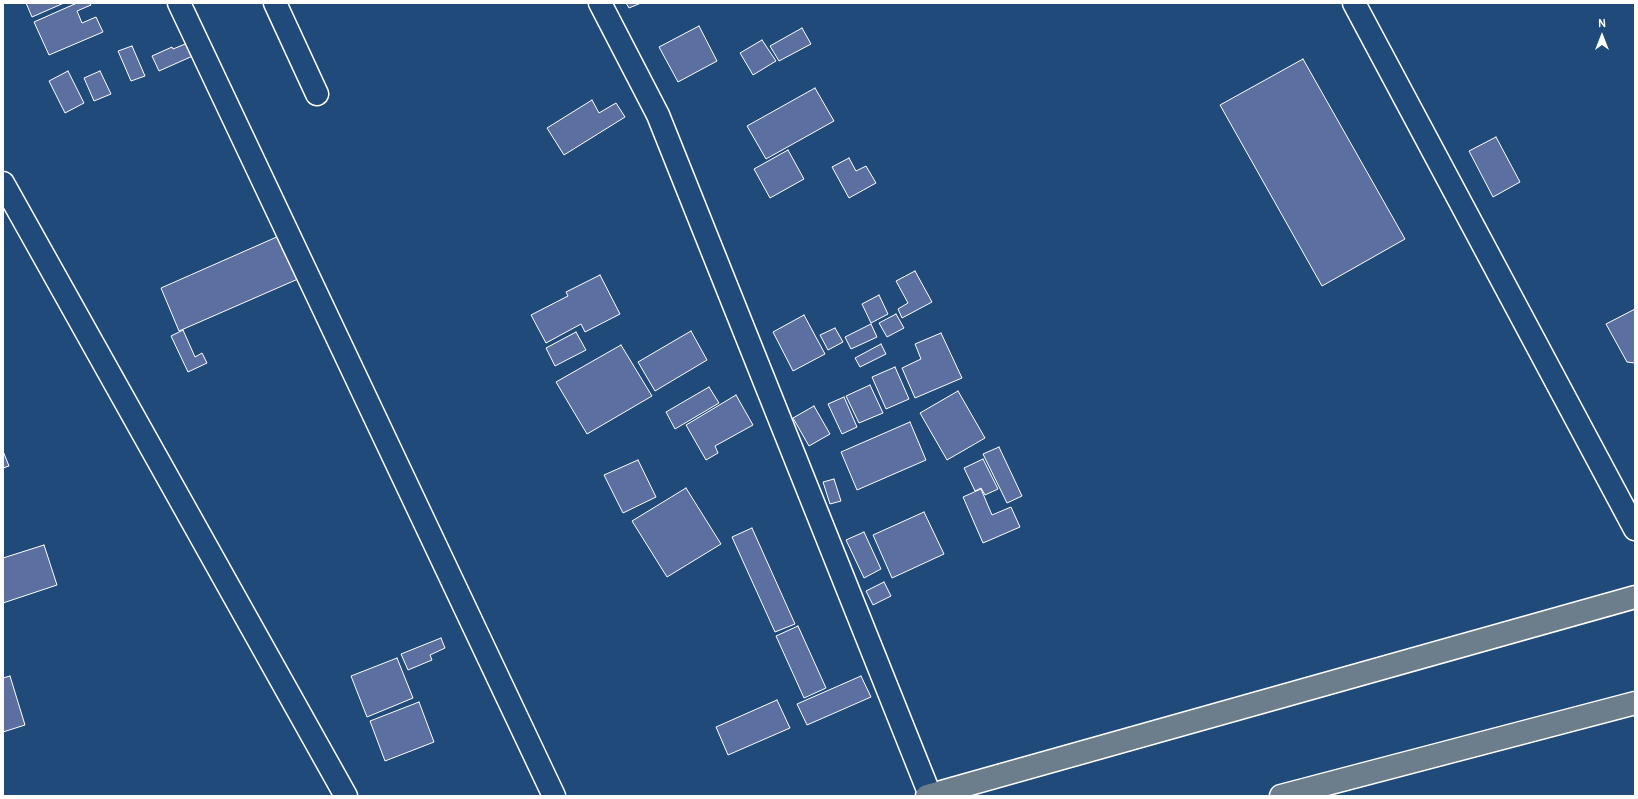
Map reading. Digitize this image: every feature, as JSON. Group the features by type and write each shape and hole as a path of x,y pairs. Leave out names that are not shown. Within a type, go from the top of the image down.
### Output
{"main road":[{"path":"928,796 1635,597"},
{"path":"1281,796 1635,703"}],"street":[{"path":"180,3 554,796"},
{"path":"276,3 316,94"},
{"path":"600,3 658,115 928,796"},
{"path":"1354,3 1635,529"},
{"path":"3,183 346,796"}],"building":[{"path":"26,3 64,3 32,17"},
{"path":"77,3 90,3 91,5 77,11 82,23 96,17 103,32 49,55 34,22"},
{"path":"626,3 641,3 629,8"},
{"path":"699,26 717,61 678,82 659,47"},
{"path":"802,28 811,44 779,61 770,46"},
{"path":"762,40 776,61 753,75 740,53"},
{"path":"190,42 195,55 159,71 152,56 172,47 173,49"},
{"path":"132,46 145,76 131,81 118,51"},
{"path":"1303,59 1405,239 1322,286 1220,105"},
{"path":"68,71 84,103 65,113 49,81"},
{"path":"100,71 111,94 94,101 84,78"},
{"path":"815,88 834,121 766,159 747,126"},
{"path":"592,100 599,113 616,103 625,117 564,155 547,128"},
{"path":"1496,137 1520,182 1493,197 1469,151"},
{"path":"788,150 804,179 770,198 754,169"},
{"path":"849,158 856,171 866,166 876,183 849,198 832,167"},
{"path":"279,236 298,279 179,331 161,288"},
{"path":"915,271 932,302 902,318 898,309 908,303 896,281"},
{"path":"600,275 620,314 585,332 581,324 546,343 531,315 568,296 566,292"},
{"path":"879,295 888,314 871,323 862,304"},
{"path":"1635,309 1635,363 1627,362 1606,324"},
{"path":"896,314 904,328 887,337 879,323"},
{"path":"804,315 825,354 793,371 773,332"},
{"path":"871,324 877,337 851,349 845,337"},
{"path":"835,328 843,342 828,350 820,335"},
{"path":"183,330 195,357 202,353 207,363 188,372 171,336"},
{"path":"691,331 707,360 655,391 638,362"},
{"path":"576,332 586,350 555,366 546,348"},
{"path":"941,333 962,378 915,398 902,368 921,359 915,344"},
{"path":"881,344 886,354 860,367 855,358"},
{"path":"621,345 652,396 587,434 556,382"},
{"path":"895,367 909,399 886,409 872,377"},
{"path":"870,385 883,413 859,423 846,396"},
{"path":"709,387 719,403 675,429 666,412"},
{"path":"958,391 985,438 947,460 920,413"},
{"path":"736,395 753,425 715,446 718,453 706,460 686,425"},
{"path":"844,397 857,427 842,434 828,404"},
{"path":"814,406 830,434 809,446 793,418"},
{"path":"910,422 926,460 857,490 841,452"},
{"path":"999,447 1022,496 1007,503 983,454"},
{"path":"3,451 9,466 3,468"},
{"path":"983,459 998,489 985,495 981,488 975,491 964,468"},
{"path":"638,460 656,497 623,513 604,475"},
{"path":"834,479 841,501 830,504 823,482"},
{"path":"686,488 721,544 667,577 632,521"},
{"path":"981,489 992,515 1011,507 1020,527 983,543 963,497"},
{"path":"924,512 944,554 892,578 873,535"},
{"path":"752,528 795,624 775,632 732,537"},
{"path":"864,532 881,569 864,578 846,540"},
{"path":"44,545 57,585 3,603 3,558"},
{"path":"884,582 891,596 873,605 866,591"},
{"path":"798,626 826,688 804,698 776,636"},
{"path":"441,638 445,648 430,655 432,660 408,670 401,654"},
{"path":"397,658 413,698 367,717 351,676"},
{"path":"10,676 25,725 3,732 3,678"},
{"path":"861,676 871,697 807,725 797,704"},
{"path":"777,700 790,728 728,755 716,727"},
{"path":"419,702 434,742 385,761 370,721"}]}
